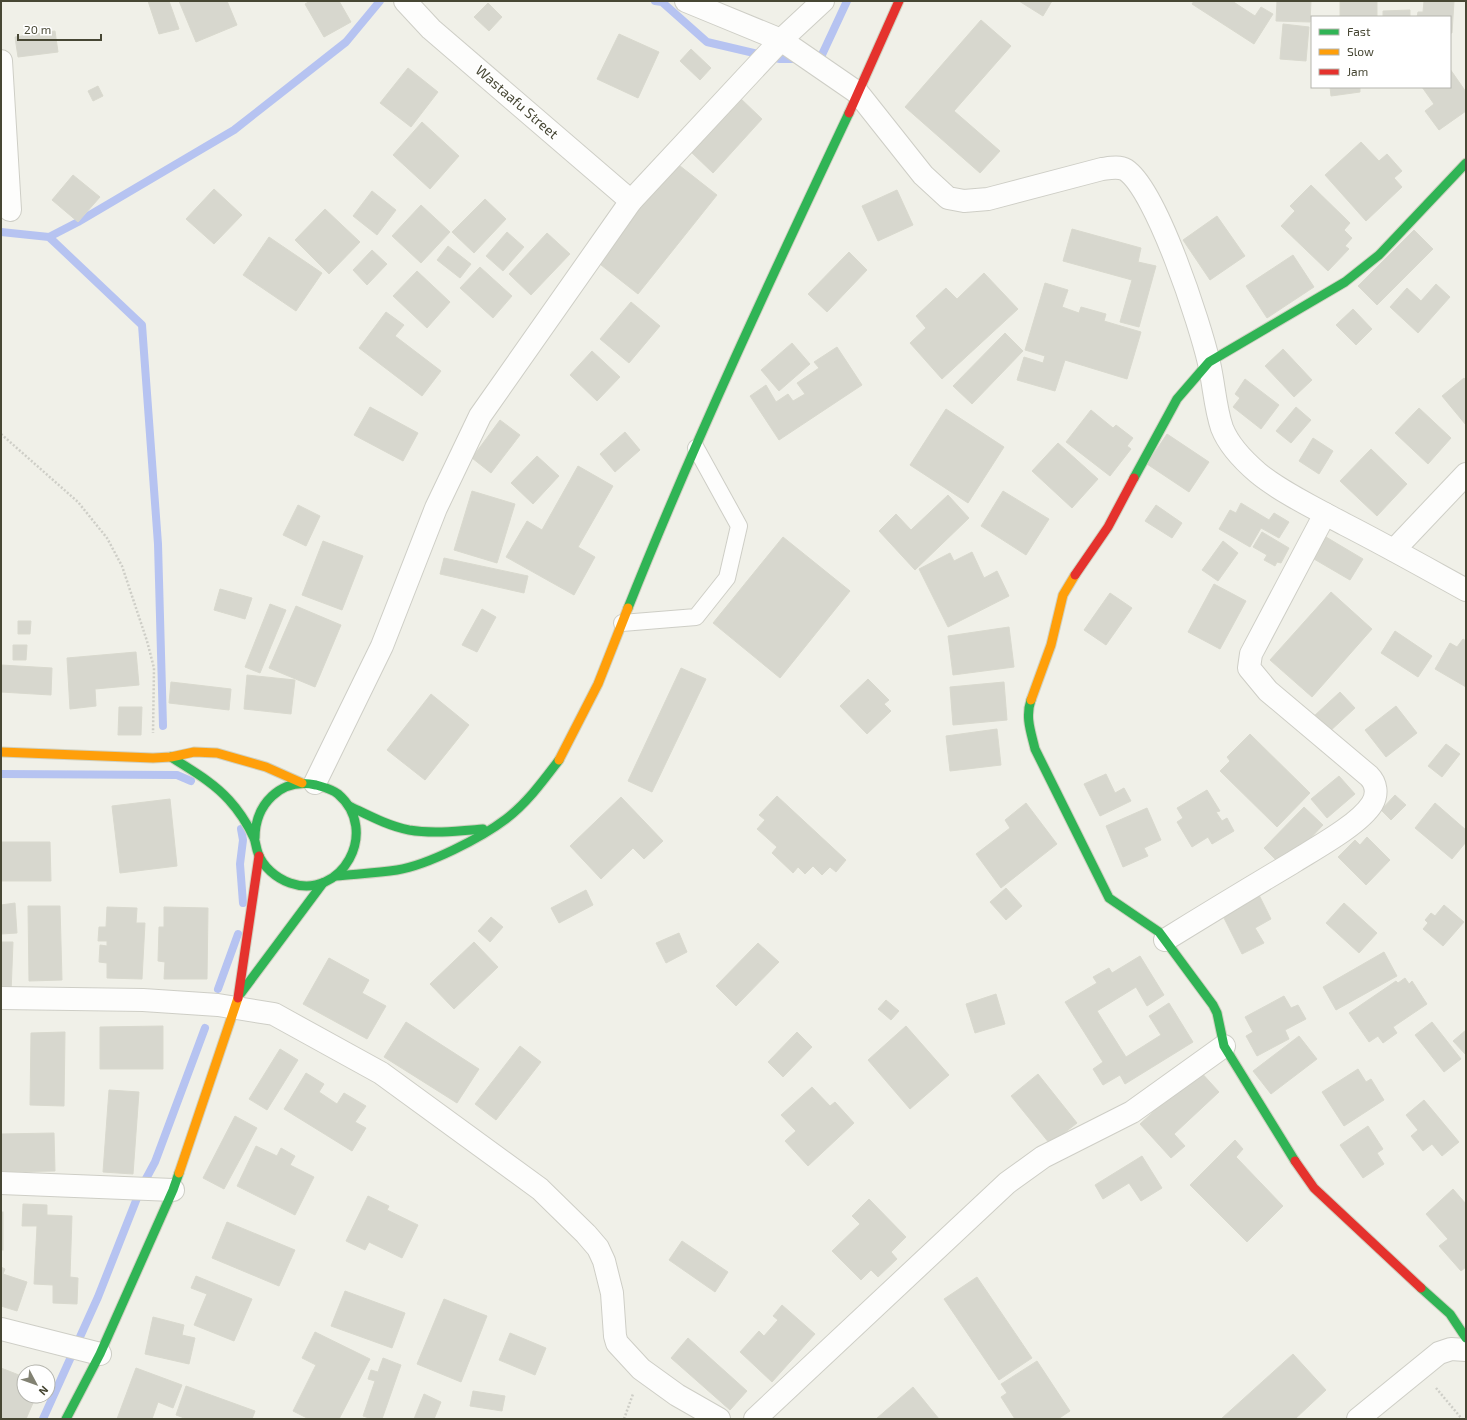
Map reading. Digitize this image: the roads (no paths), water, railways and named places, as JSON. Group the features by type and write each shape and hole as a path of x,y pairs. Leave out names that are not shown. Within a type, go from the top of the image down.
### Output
{"street":[{"name":"Wastaafu Street","path":"405,1 431,29 631,201"},
{"path":"686,1 782,40 858,93 923,175 948,198 964,201 988,199 1102,169 1120,167 1125,170 1141,186 1149,200 1186,288 1209,362 1222,428 1230,443 1258,473 1325,514 1466,590"},
{"path":"308,783 382,646 436,508 480,416 631,201 782,40 822,1"},
{"path":"336,876 398,870 442,855 491,829 506,818 539,786 561,757 598,684 663,520 748,328 858,93 899,1"},
{"path":"1,61 10,210"},
{"path":"1466,163 1380,255 1345,282 1209,362 1177,399 1108,527 1071,580 1058,610 1050,645 1028,710 1035,749 1109,898 1118,906 1153,926 1165,940 1217,1013 1224,1046 1273,1129 1314,1188 1450,1314 1466,1338"},
{"path":"1394,550 1466,474"},
{"path":"1165,940 1341,833 1369,809 1376,796 1375,787 1369,776 1268,691 1249,668 1251,654 1325,514"},
{"path":"1,752 153,758 171,757 194,752 217,753 266,767 308,783 328,788 340,795 349,806 355,817 358,830 353,856 346,867 336,876 323,883 309,886 293,884 279,878 268,868 259,856"},
{"path":"171,757 213,784 240,814 255,838"},
{"path":"66,1419 100,1354 173,1190 237,1002 259,856 255,838 256,822 262,808 272,795 286,787 308,783"},
{"path":"349,806 408,830 434,832 491,829"},
{"path":"237,1002 323,883"},
{"path":"1,998 142,1000 218,1004 237,1002 274,1014 381,1073 540,1189 593,1241 604,1261 612,1293 615,1336 617,1343 641,1369 677,1395 719,1419"},
{"path":"755,1419 1007,1183 1043,1157 1132,1112 1224,1046"},
{"path":"1,1183 173,1190"},
{"path":"1,1329 100,1354"},
{"path":"1358,1419 1439,1353 1451,1349 1466,1350"}],"lane":[{"path":"622,623 696,617 727,578 739,526 696,448"}],"waterway":[{"path":"49,237 78,222 234,130 346,42 380,1"},
{"path":"655,1 662,2 707,42 780,59 799,59"},
{"path":"815,59 820,59 847,1"},
{"path":"1,232 49,237 142,325 158,544 163,726"},
{"path":"1,774 177,775 191,781"},
{"path":"241,829 243,840 240,864 243,903"},
{"path":"218,989 238,934"},
{"path":"43,1419 98,1297 141,1188 155,1162 205,1028"}]}
